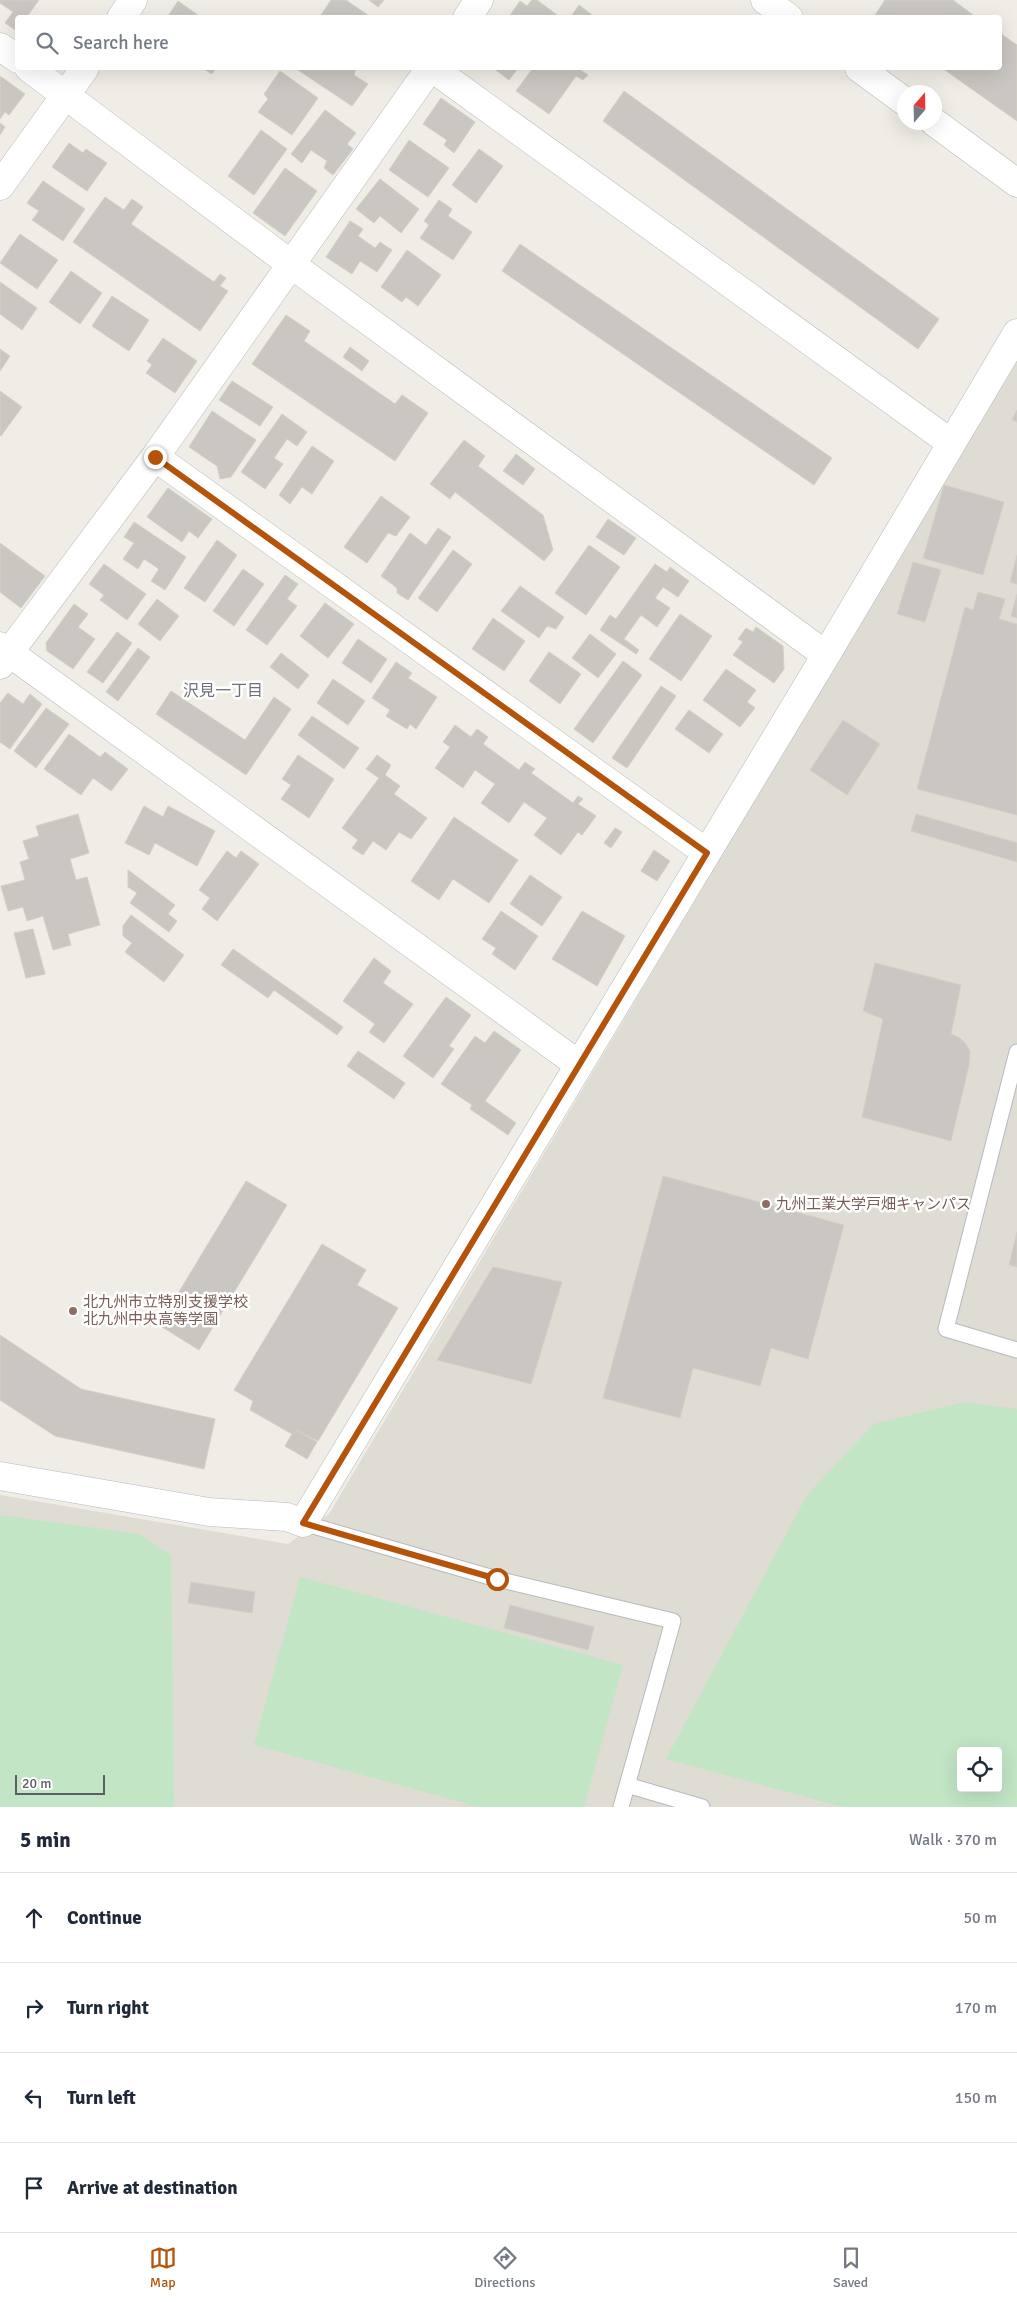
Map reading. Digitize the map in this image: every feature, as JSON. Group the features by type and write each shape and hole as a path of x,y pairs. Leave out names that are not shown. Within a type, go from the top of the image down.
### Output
{"street":[{"path":"123,15 133,0"},
{"path":"469,15 479,0"},
{"path":"765,0 785,15"},
{"path":"0,47 15,58"},
{"path":"32,70 292,265 826,655"},
{"path":"0,186 84,70"},
{"path":"430,70 155,457 3,654 578,1064"},
{"path":"434,70 952,443"},
{"path":"861,70 897,96"},
{"path":"942,128 1017,183"},
{"path":"0,1476 208,1512 287,1517 303,1523 826,655 1017,333"},
{"path":"155,457 707,853"}],"lane":[{"path":"1017,1052 946,1329 1017,1350"},
{"path":"303,1523 497,1579 673,1621 621,1807"},
{"path":"627,1785 702,1807"}],"shaded area":[{"name":"九州工業大学戸畑キャンパス","path":"1017,361 1017,1807 0,1807 0,1495 288,1544 329,1514"}],"green space":[{"path":"964,1402 1017,1409 1017,1807 843,1807 666,1759 807,1495 874,1424"},
{"path":"0,1515 139,1534 171,1555 174,1807 0,1807"},
{"path":"300,1577 623,1665 584,1807 479,1807 254,1745"}],"building":[{"path":"0,0 39,0 28,15 15,15 15,30 5,23 13,12 0,3"},
{"path":"331,0 346,0 368,15 321,15"},
{"path":"369,0 384,0 378,7"},
{"path":"532,0 537,0 557,15 510,15 520,1 527,6"},
{"path":"885,0 953,0 973,15 875,15"},
{"path":"178,1 198,15 169,15"},
{"path":"579,5 592,15 572,15"},
{"path":"1002,34 1017,45 1017,121 945,70 1002,70"},
{"path":"205,70 215,70 212,74"},
{"path":"298,70 355,70 354,75 368,84 352,106"},
{"path":"496,70 516,70 509,80"},
{"path":"532,70 580,70 588,75 583,80 576,76 549,114 516,91"},
{"path":"280,71 318,98 292,135 258,112 268,99 264,94"},
{"path":"0,76 25,94 9,115 5,112 0,119"},
{"path":"624,91 939,319 918,349 603,121"},
{"path":"441,98 475,122 454,153 444,145 447,140 423,124"},
{"path":"325,110 356,133 347,144 353,149 333,175 324,168 327,161 311,150 302,163 291,154"},
{"path":"0,123 5,127 0,135"},
{"path":"261,130 287,149 254,195 228,176"},
{"path":"409,140 449,168 428,197 389,170"},
{"path":"69,143 83,153 86,149 107,163 87,191 52,167"},
{"path":"479,149 503,166 476,203 452,185"},
{"path":"285,168 317,191 285,236 253,213"},
{"path":"380,179 419,209 401,233 380,216 374,223 356,209"},
{"path":"43,181 85,209 63,241 32,220 39,211 27,203"},
{"path":"105,197 124,210 132,199 143,207 131,224 214,282 220,274 226,278 220,286 228,291 200,331 73,242"},
{"path":"439,200 452,209 448,216 472,232 453,260 420,238 429,225 424,221"},
{"path":"350,221 363,229 358,236 375,248 380,242 392,250 377,272 360,261 352,274 326,257"},
{"path":"20,234 58,260 37,289 0,263"},
{"path":"520,244 832,458 814,485 502,271"},
{"path":"407,250 441,275 418,306 406,297 402,302 381,287"},
{"path":"71,271 102,293 80,324 49,302"},
{"path":"0,282 37,308 22,330 0,314"},
{"path":"112,296 149,320 129,351 92,326"},
{"path":"286,315 310,331 304,341 395,404 402,395 428,413 395,461 252,364"},
{"path":"163,338 197,361 175,393 146,373 152,365 147,361"},
{"path":"350,347 369,361 362,371 343,357"},
{"path":"0,349 10,356 0,371"},
{"path":"232,381 273,407 260,426 219,400"},
{"path":"0,391 22,407 1,436 0,435"},
{"path":"1017,410 1017,422 1012,420"},
{"path":"212,411 256,440 231,477 220,479 217,466 189,447"},
{"path":"282,414 307,432 297,446 287,439 274,458 283,464 265,489 241,472"},
{"path":"464,440 485,456 478,466 543,515 553,550 544,561 455,492 450,499 430,484"},
{"path":"312,446 334,461 312,494 302,487 290,504 279,495"},
{"path":"516,454 535,469 523,485 503,471"},
{"path":"944,485 1004,502 983,575 923,558"},
{"path":"168,488 212,519 198,538 189,531 182,542 147,517"},
{"path":"381,496 410,517 396,536 388,533 367,563 344,547"},
{"path":"608,519 636,538 624,555 596,537"},
{"path":"134,522 186,557 165,590 151,581 159,569 144,559 138,569 123,559 134,543 124,537"},
{"path":"438,528 451,537 408,600 397,593 397,588 381,576 410,533 426,545"},
{"path":"217,540 237,555 205,602 184,588"},
{"path":"0,543 45,576 21,608 0,592"},
{"path":"589,545 620,567 586,615 555,593"},
{"path":"453,550 472,564 437,612 418,598"},
{"path":"1017,555 1017,584 1010,582"},
{"path":"913,562 941,570 925,622 897,614"},
{"path":"104,564 146,594 127,620 100,600 104,595 89,584"},
{"path":"655,564 667,572 670,567 689,581 678,597 663,587 655,598 670,608 657,627 641,615 624,639 639,650 636,654 600,630 610,615 616,619"},
{"path":"243,569 264,584 234,626 213,611"},
{"path":"285,575 298,584 287,599 297,606 267,645 246,630"},
{"path":"520,586 564,617 556,629 547,626 539,638 501,611"},
{"path":"978,592 1005,599 999,619 1017,624 1017,815 917,789 965,607 973,610"},
{"path":"1017,594 1017,618 1011,616"},
{"path":"157,599 179,616 160,641 138,624"},
{"path":"325,603 354,624 328,658 300,636"},
{"path":"74,604 88,614 78,627 95,639 73,669 47,651 46,643"},
{"path":"680,614 712,636 681,681 649,659"},
{"path":"493,618 525,641 504,671 472,649"},
{"path":"756,627 783,646 784,669 774,683 733,655 743,642 738,639 746,628 753,632"},
{"path":"117,632 132,643 103,683 87,672"},
{"path":"590,634 616,654 598,678 572,658"},
{"path":"358,639 387,659 371,683 342,663"},
{"path":"138,648 150,657 118,701 106,692"},
{"path":"549,652 581,674 560,704 529,681"},
{"path":"281,653 309,675 298,689 270,667"},
{"path":"623,661 642,675 593,743 574,729"},
{"path":"396,662 412,673 408,678 437,697 416,729 410,724 407,729 386,716 390,710 372,698"},
{"path":"726,669 756,690 747,702 755,708 740,727 703,700"},
{"path":"333,679 365,701 348,725 317,703"},
{"path":"661,686 676,696 627,768 612,758"},
{"path":"171,691 245,740 274,697 291,709 246,775 156,714"},
{"path":"8,693 23,704 30,694 42,704 10,749 0,742 0,703"},
{"path":"46,708 69,724 36,768 14,751"},
{"path":"689,710 723,734 709,753 675,729"},
{"path":"312,716 359,748 344,769 298,735"},
{"path":"843,720 880,744 847,795 810,770"},
{"path":"455,725 471,737 477,729 488,737 483,744 519,770 525,762 535,769 531,773 573,803 578,796 583,799 578,804 596,816 582,835 578,832 561,855 534,835 547,818 524,802 509,823 481,803 495,784 475,770 463,788 435,768 450,747 443,742"},
{"path":"69,734 100,757 105,752 128,769 111,791 93,778 81,795 44,769"},
{"path":"298,755 334,779 309,818 281,799 291,785 282,779"},
{"path":"377,755 391,765 385,775 400,786 394,794 427,818 411,839 399,832 386,850 373,841 363,855 352,848 358,840 342,828 379,778 366,769"},
{"path":"144,806 163,817 168,806 215,831 197,866 155,843 149,855 125,843"},
{"path":"78,814 89,853 70,859 76,880 87,877 100,925 68,934 71,945 53,950 43,916 27,921 23,907 8,911 1,886 25,880 20,862 29,859 23,841 39,836 36,826"},
{"path":"916,814 1017,843 1017,862 911,831"},
{"path":"454,817 518,860 489,903 453,879 439,900 411,881"},
{"path":"615,828 622,832 611,848 604,843"},
{"path":"654,850 670,861 657,881 641,871"},
{"path":"227,851 236,858 241,851 259,864 217,921 202,909 210,898 199,890"},
{"path":"128,870 175,905 168,914 177,921 169,932 130,903 137,893 128,887"},
{"path":"530,875 562,897 542,926 510,904"},
{"path":"501,911 538,936 515,970 492,954 496,948 482,939"},
{"path":"582,911 625,936 597,986 552,959"},
{"path":"131,915 184,955 164,982 125,952 132,943 123,936 123,926"},
{"path":"33,929 45,974 26,978 14,933"},
{"path":"233,949 343,1027 337,1035 274,990 268,998 221,965"},
{"path":"374,958 391,971 383,983 413,1004 384,1043 369,1032 375,1024 343,1001"},
{"path":"875,963 961,985 951,1034 960,1038 970,1051 969,1065 951,1141 862,1117 883,1019 863,1011"},
{"path":"446,997 471,1015 449,1046 454,1049 433,1078 403,1056"},
{"path":"494,1031 521,1050 485,1101 516,1123 508,1135 470,1109 472,1105 441,1084 475,1036 485,1043"},
{"path":"358,1051 405,1083 394,1099 347,1066"},
{"path":"663,1176 844,1225 808,1359 771,1348 760,1386 693,1368 680,1418 603,1398"},
{"path":"246,1181 287,1205 199,1350 159,1325"},
{"path":"1017,1232 1017,1267 1009,1265"},
{"path":"322,1244 366,1270 357,1285 398,1308 318,1441 296,1430 317,1442 307,1459 285,1446 292,1434 250,1410 253,1401 234,1390"},
{"path":"493,1267 562,1282 531,1384 437,1360"},
{"path":"0,1335 81,1389 215,1419 204,1469 55,1436 0,1400"},
{"path":"191,1582 255,1592 252,1613 188,1603"},
{"path":"510,1605 594,1627 588,1650 504,1628"}],"place":[{"name":"九州工業大学戸畑キャンパス","path":"766,1204"},
{"name":"北九州市立特別支援学校 北九州中央高等学園","path":"73,1311"}],"district":[{"name":"沢見一丁目","path":"223,690"}],"route":[{"path":"155,457 707,853 578,1064 303,1523 497,1579"}]}
